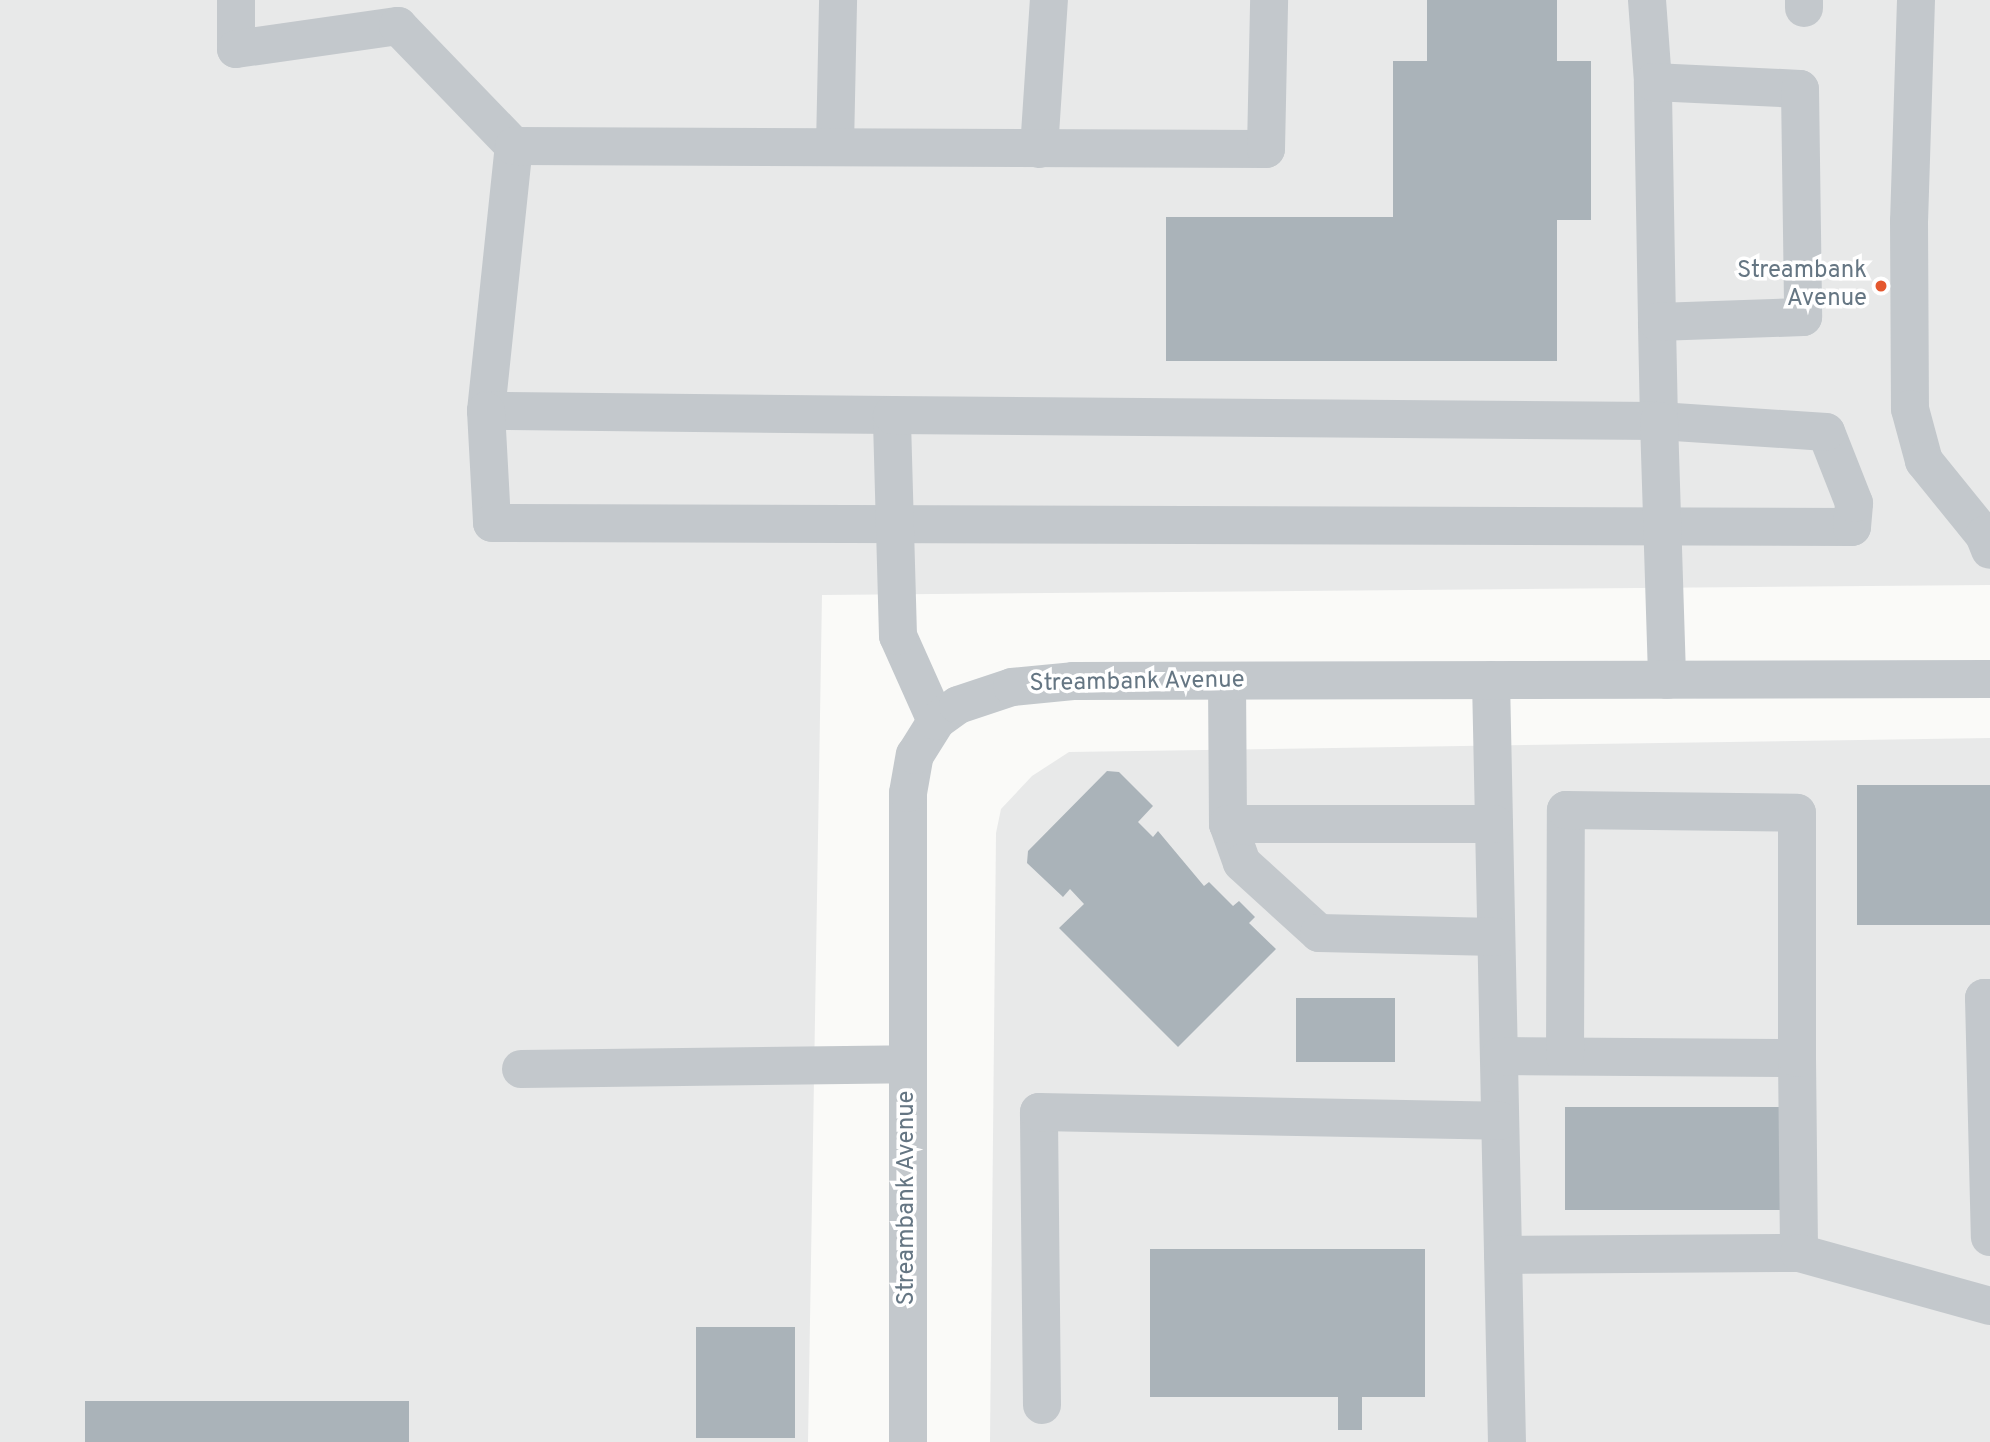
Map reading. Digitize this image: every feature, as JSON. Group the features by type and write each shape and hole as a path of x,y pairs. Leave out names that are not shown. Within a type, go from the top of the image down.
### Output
{"street":[{"path":"236,0 236,49 397,13 514,146 486,411 492,523 1852,527 1854,503 1826,432 1658,421 486,411"},
{"path":"835,147 838,0"},
{"path":"1039,149 1049,0"},
{"path":"514,146 1266,149 1269,0"},
{"path":"1647,0 1653,82 1658,421 1667,680"},
{"path":"1916,0 1909,221 1910,409 1924,461 1988,540"},
{"path":"1653,82 1800,89 1803,317 1657,322"},
{"path":"892,415 898,636 936,720"},
{"name":"Streambank Avenue","path":"908,1442 908,793 915,755 936,720 984,693 1037,683 1990,679"},
{"path":"1491,680 1507,1442"},
{"path":"1227,681 1228,824 1242,863 1319,933 1496,937"},
{"path":"1565,1056 1566,810 1797,814 1799,1254"},
{"path":"1228,824 1494,824"},
{"path":"1990,998 1984,998 1990,1237"},
{"path":"1500,1056 1797,1058"},
{"path":"521,1069 908,1064"},
{"path":"1042,1405 1039,1112 1500,1121"},
{"path":"1503,1255 1799,1254 1990,1306"}],"shaded area":[{"path":"0,0 1990,0 1990,585 822,595 808,1442 0,1442"},
{"path":"1990,738 1990,1442 990,1442 996,833 1001,809 1032,776 1069,752"}],"building":[{"path":"1427,0 1557,0 1557,61 1591,61 1591,220 1557,220 1557,361 1166,361 1166,217 1393,217 1393,61 1427,61"},
{"path":"1107,771 1119,772 1153,806 1138,822 1153,837 1158,831 1204,886 1209,882 1233,906 1239,901 1255,917 1249,923 1276,949 1178,1047 1059,928 1084,904 1070,889 1063,897 1027,863 1028,851"},
{"path":"1857,785 1990,785 1990,925 1857,925"},
{"path":"1296,998 1395,998 1395,1062 1296,1062"},
{"path":"1565,1107 1788,1107 1788,1210 1565,1210"},
{"path":"1150,1249 1425,1249 1425,1397 1362,1397 1362,1430 1338,1430 1338,1397 1150,1397"},
{"path":"696,1327 795,1327 795,1438 696,1438"},
{"path":"85,1401 409,1401 409,1442 85,1442"}],"place":[{"name":"Streambank Avenue","path":"1881,286"}]}
